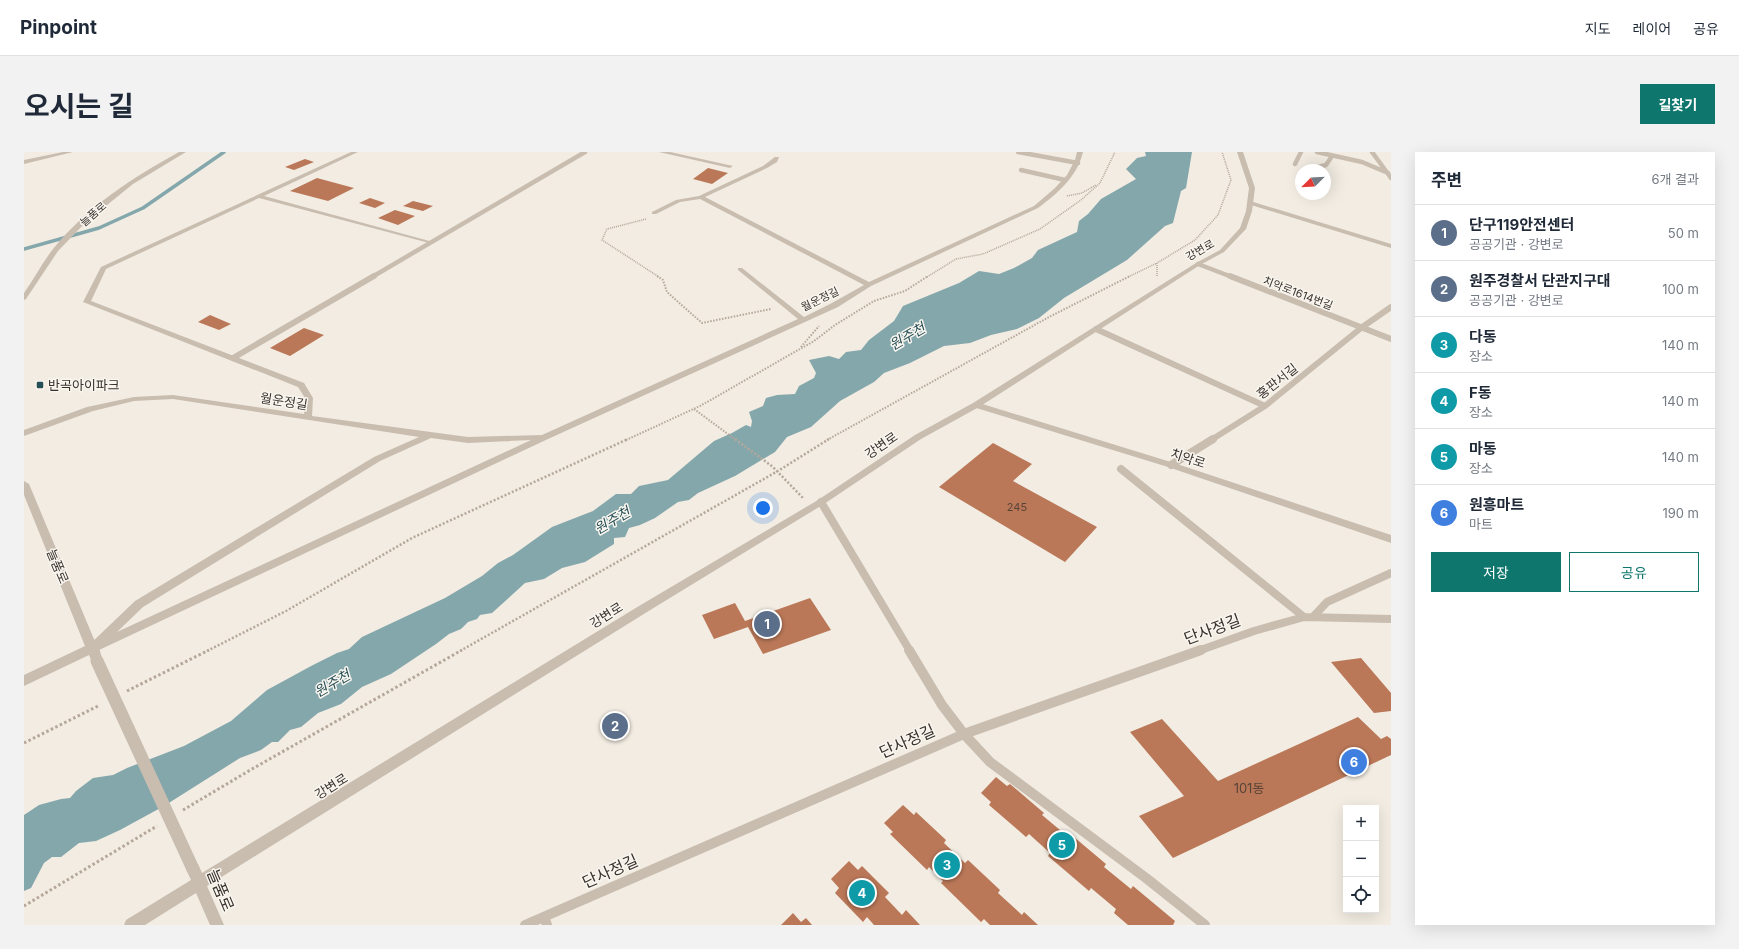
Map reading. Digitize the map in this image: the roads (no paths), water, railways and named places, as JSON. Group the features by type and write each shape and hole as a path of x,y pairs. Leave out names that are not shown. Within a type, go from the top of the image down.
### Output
{"street":[{"path":"24,162 70,152"},
{"name":"늘품로","path":"24,298 56,250 88,216 134,180 183,152"},
{"path":"308,418 309,398 301,385 87,302 103,268 355,152"},
{"path":"662,152 730,166"},
{"name":"월운정길","path":"93,648 545,437 835,305 869,285 1036,207 1050,196 1065,180 1078,163 1080,152"},
{"name":"강변로","path":"131,925 199,885 636,613 816,505 918,437 976,405 1198,264 1222,251 1243,229 1249,211 1252,188 1240,152"},
{"path":"654,213 678,201 701,198 765,168 777,158"},
{"path":"258,196 431,243"},
{"path":"701,198 869,285"},
{"path":"1250,203 1391,246"},
{"path":"740,269 785,307 802,319"},
{"name":"월운정길","path":"24,433 90,409 134,399 173,397 430,436 468,440 545,437"},
{"name":"치악로","path":"976,405 1171,466 1391,539"},
{"path":"24,681 93,648 139,604 376,459 430,436"},
{"name":"늘품로","path":"24,484 93,648 97,661 193,869 217,925"}],"lane":[{"path":"233,358 585,152"},
{"path":"1018,152 1078,163"},
{"path":"1295,164 1301,152"},
{"path":"1317,152 1332,156 1343,156 1378,166 1388,173"},
{"path":"1372,152 1391,178"},
{"path":"1327,164 1332,156"},
{"path":"1380,163 1391,165"},
{"path":"1021,170 1065,180"},
{"name":"치악로1614번길","path":"1198,264 1391,339"},
{"name":"홍판서길","path":"1171,466 1265,406 1361,328 1391,306"},
{"path":"1096,329 1265,406"},
{"path":"1121,469 1309,617 1327,602 1391,573"},
{"path":"816,505 942,705 964,734 990,762 1146,878 1206,925"},
{"name":"단사정길","path":"525,925 546,921 964,734 1254,631 1309,617 1391,619"}],"water":[{"name":"원주천","path":"1145,152 1192,152 1186,188 1181,191 1173,223 1165,226 1127,260 1064,298 1039,318 1017,329 991,335 970,343 944,346 910,363 884,373 874,382 840,401 811,427 787,437 775,452 735,476 698,493 689,500 678,502 655,518 629,528 625,537 614,538 614,544 585,562 562,568 544,579 525,583 492,613 480,615 477,619 468,622 461,629 449,634 391,674 362,687 341,704 318,713 301,727 290,730 278,742 272,742 261,750 240,758 164,806 120,830 96,841 79,843 61,857 52,857 44,863 31,888 24,891 24,815 39,805 70,798 76,791 93,778 113,775 184,746 231,721 267,690 337,653 349,649 362,637 445,598 482,576 498,563 513,555 552,527 593,511 616,494 631,494 639,486 668,480 714,441 746,425 751,427 752,421 749,412 763,406 766,398 777,395 795,394 799,386 814,378 816,373 809,360 829,356 839,359 846,352 861,350 869,340 894,321 903,306 959,283 979,271 999,274 1014,268 1032,258 1038,250 1077,232 1079,221 1088,214 1101,199 1136,179 1126,169 1137,158 1146,156"}],"waterway":[{"path":"24,249 99,228 143,208 224,152"}],"place":[{"name":"반곡아이파크","path":"40,385"},
{"name":"단구119안전센터","path":"767,624"},
{"name":"원주경찰서 단관지구대","path":"615,726"},
{"name":"원흥마트","path":"1354,762"},
{"name":"마동","path":"1062,845"},
{"name":"다동","path":"947,865"},
{"name":"F동","path":"862,893"}]}
